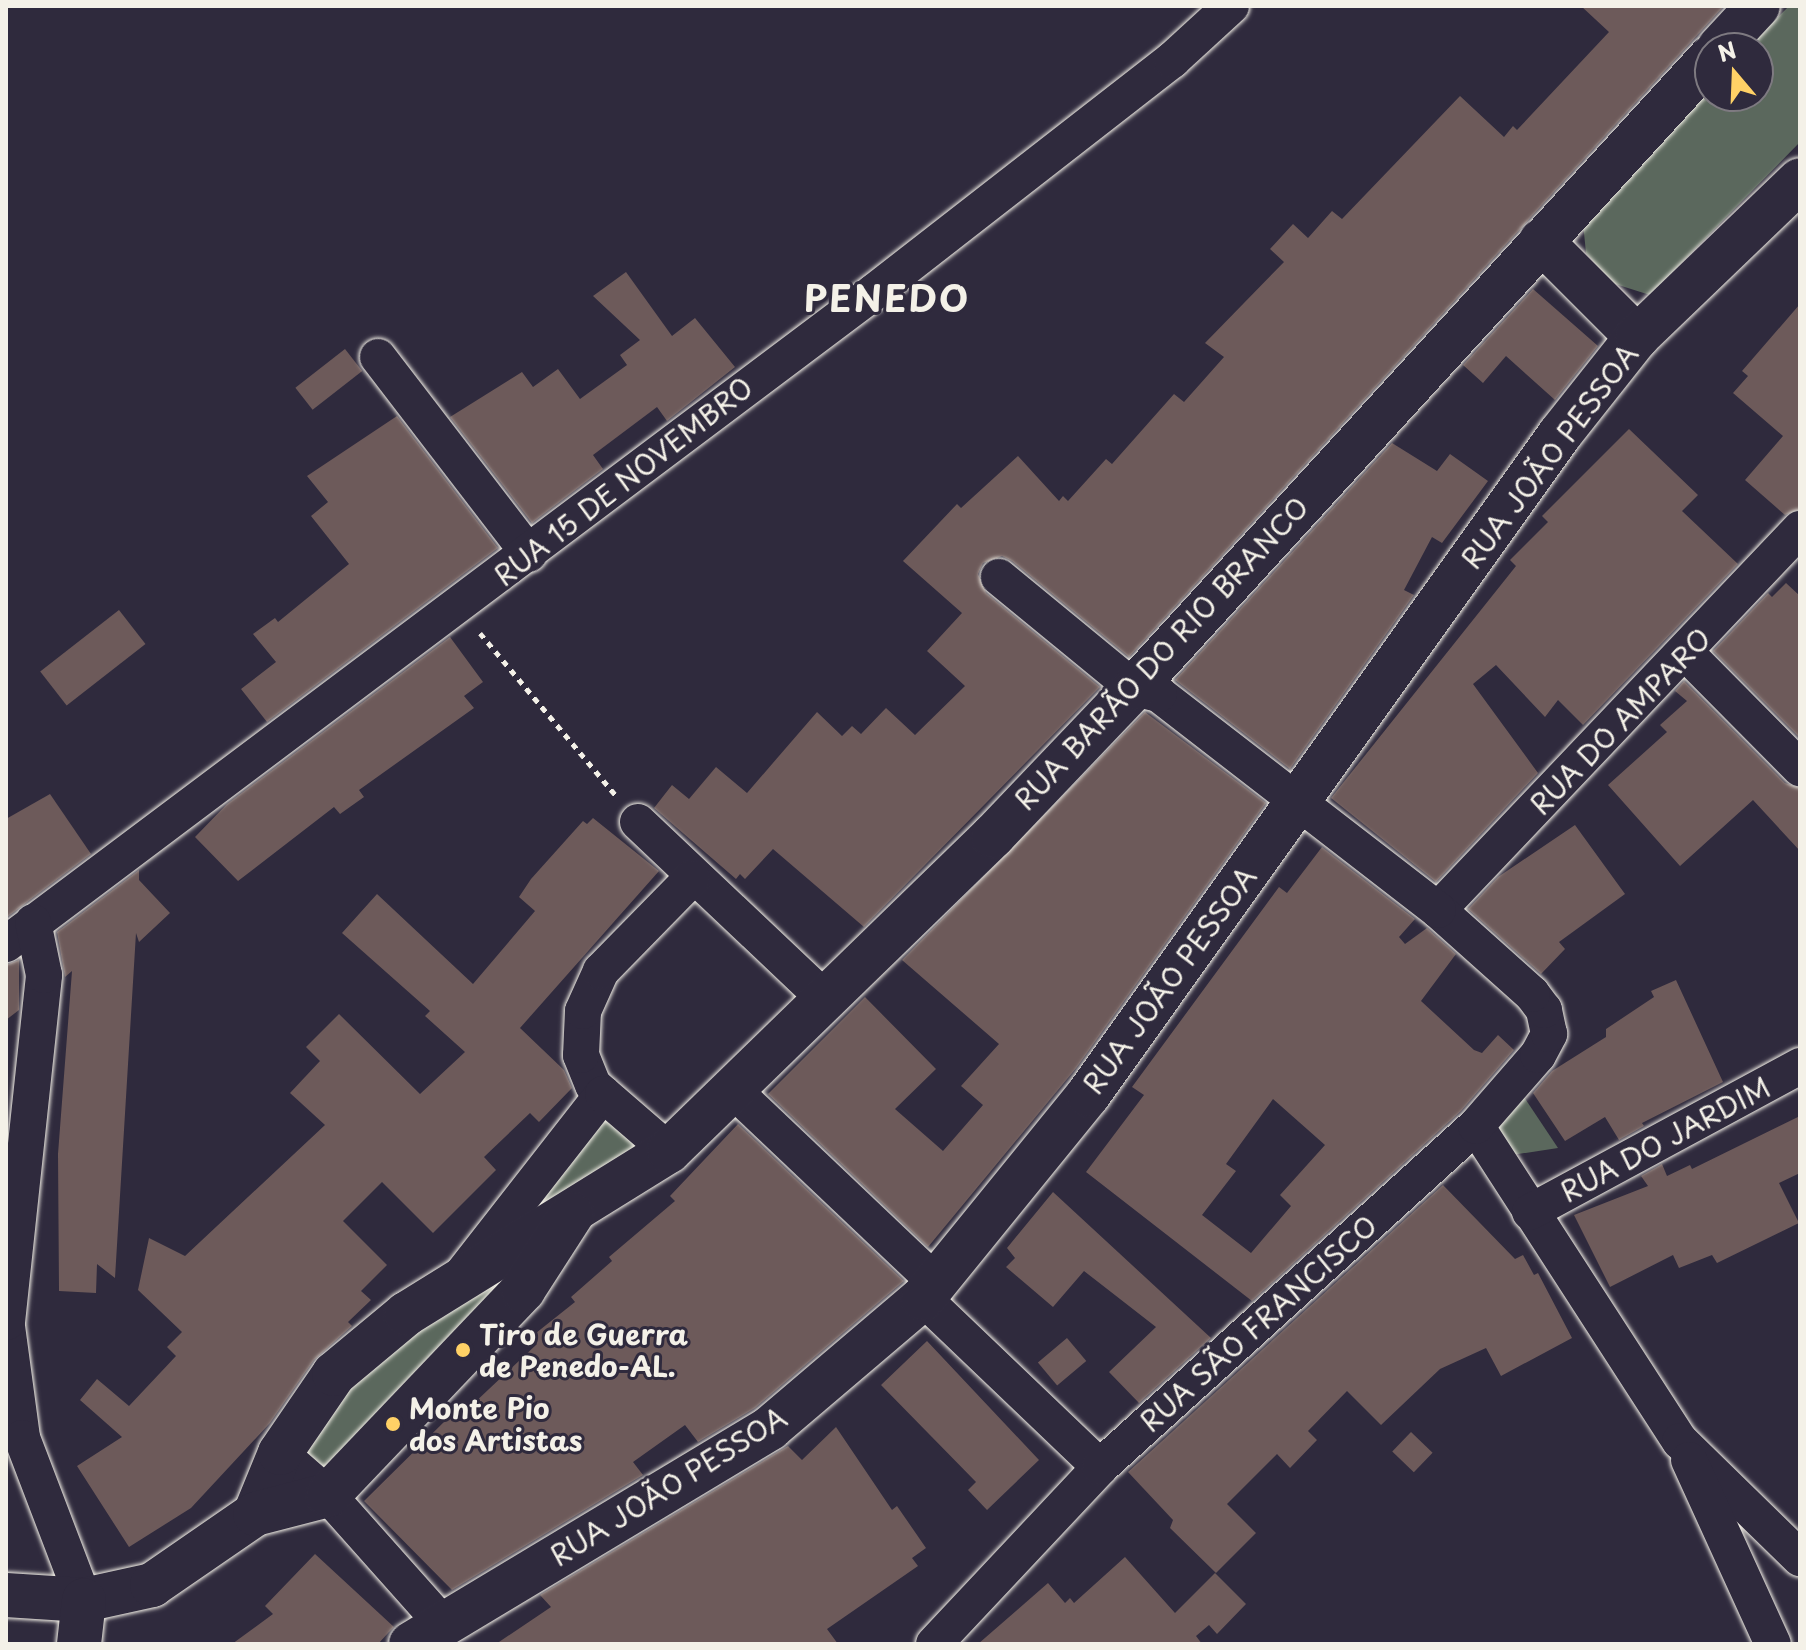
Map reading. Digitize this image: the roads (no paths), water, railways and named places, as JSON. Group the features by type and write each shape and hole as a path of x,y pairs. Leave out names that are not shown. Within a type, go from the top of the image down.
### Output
{"main road":[{"path":"1734,32 1758,6"},
{"name":"RUA BARÃO DO RIO BRANCO","path":"255,1514 280,1453 334,1374 406,1314 669,1151 822,996 993,836 1134,688 1694,75"},
{"name":"RUA JOÃO PESSOA","path":"426,1633 770,1428 928,1289 1088,1095 1560,434 1637,337 1800,180"},
{"path":"1541,241 1637,337"},
{"name":"RUA BARÃO DO RIO BRANCO","path":"328,1495 523,1290 576,1208"},
{"path":"6,1595 84,1600 152,1585 255,1514 328,1495"},
{"path":"79,1644 84,1600"}],"street":[{"name":"RUA 15 DE NOVEMBRO","path":"20,933 529,554 1160,70 1231,6"},
{"path":"378,357 529,554"},
{"name":"RUA DO AMPARO","path":"1438,910 1687,654 1800,529"},
{"path":"999,577 1134,688 1159,694 1438,910"},
{"path":"1687,654 1800,768"},
{"path":"629,812 692,878 822,996"},
{"path":"669,1151 593,1085 581,1055 583,1011 601,971 692,878"},
{"name":"RUA SÃO FRANCISCO","path":"934,1644 1100,1467 1476,1126 1538,1055 1549,1034 1544,1010 1532,994 1438,910"},
{"path":"20,933 44,975 6,1320 14,1439 84,1600"},
{"name":"RUA DO JARDIM","path":"1530,1212 1800,1066"},
{"path":"732,1089 1100,1467"},
{"path":"457,1282 603,1094"},
{"path":"1476,1126 1680,1441 1773,1644"},
{"path":"1680,1441 1800,1558"},
{"path":"280,1453 328,1495 426,1633"}],"place":[{"name":"Tiro de Guerra de Penedo-AL.","path":"463,1350"},
{"name":"Monte Pio dos Artistas","path":"393,1424"}],"district":[{"name":"PENEDO","path":"887,298"}]}
